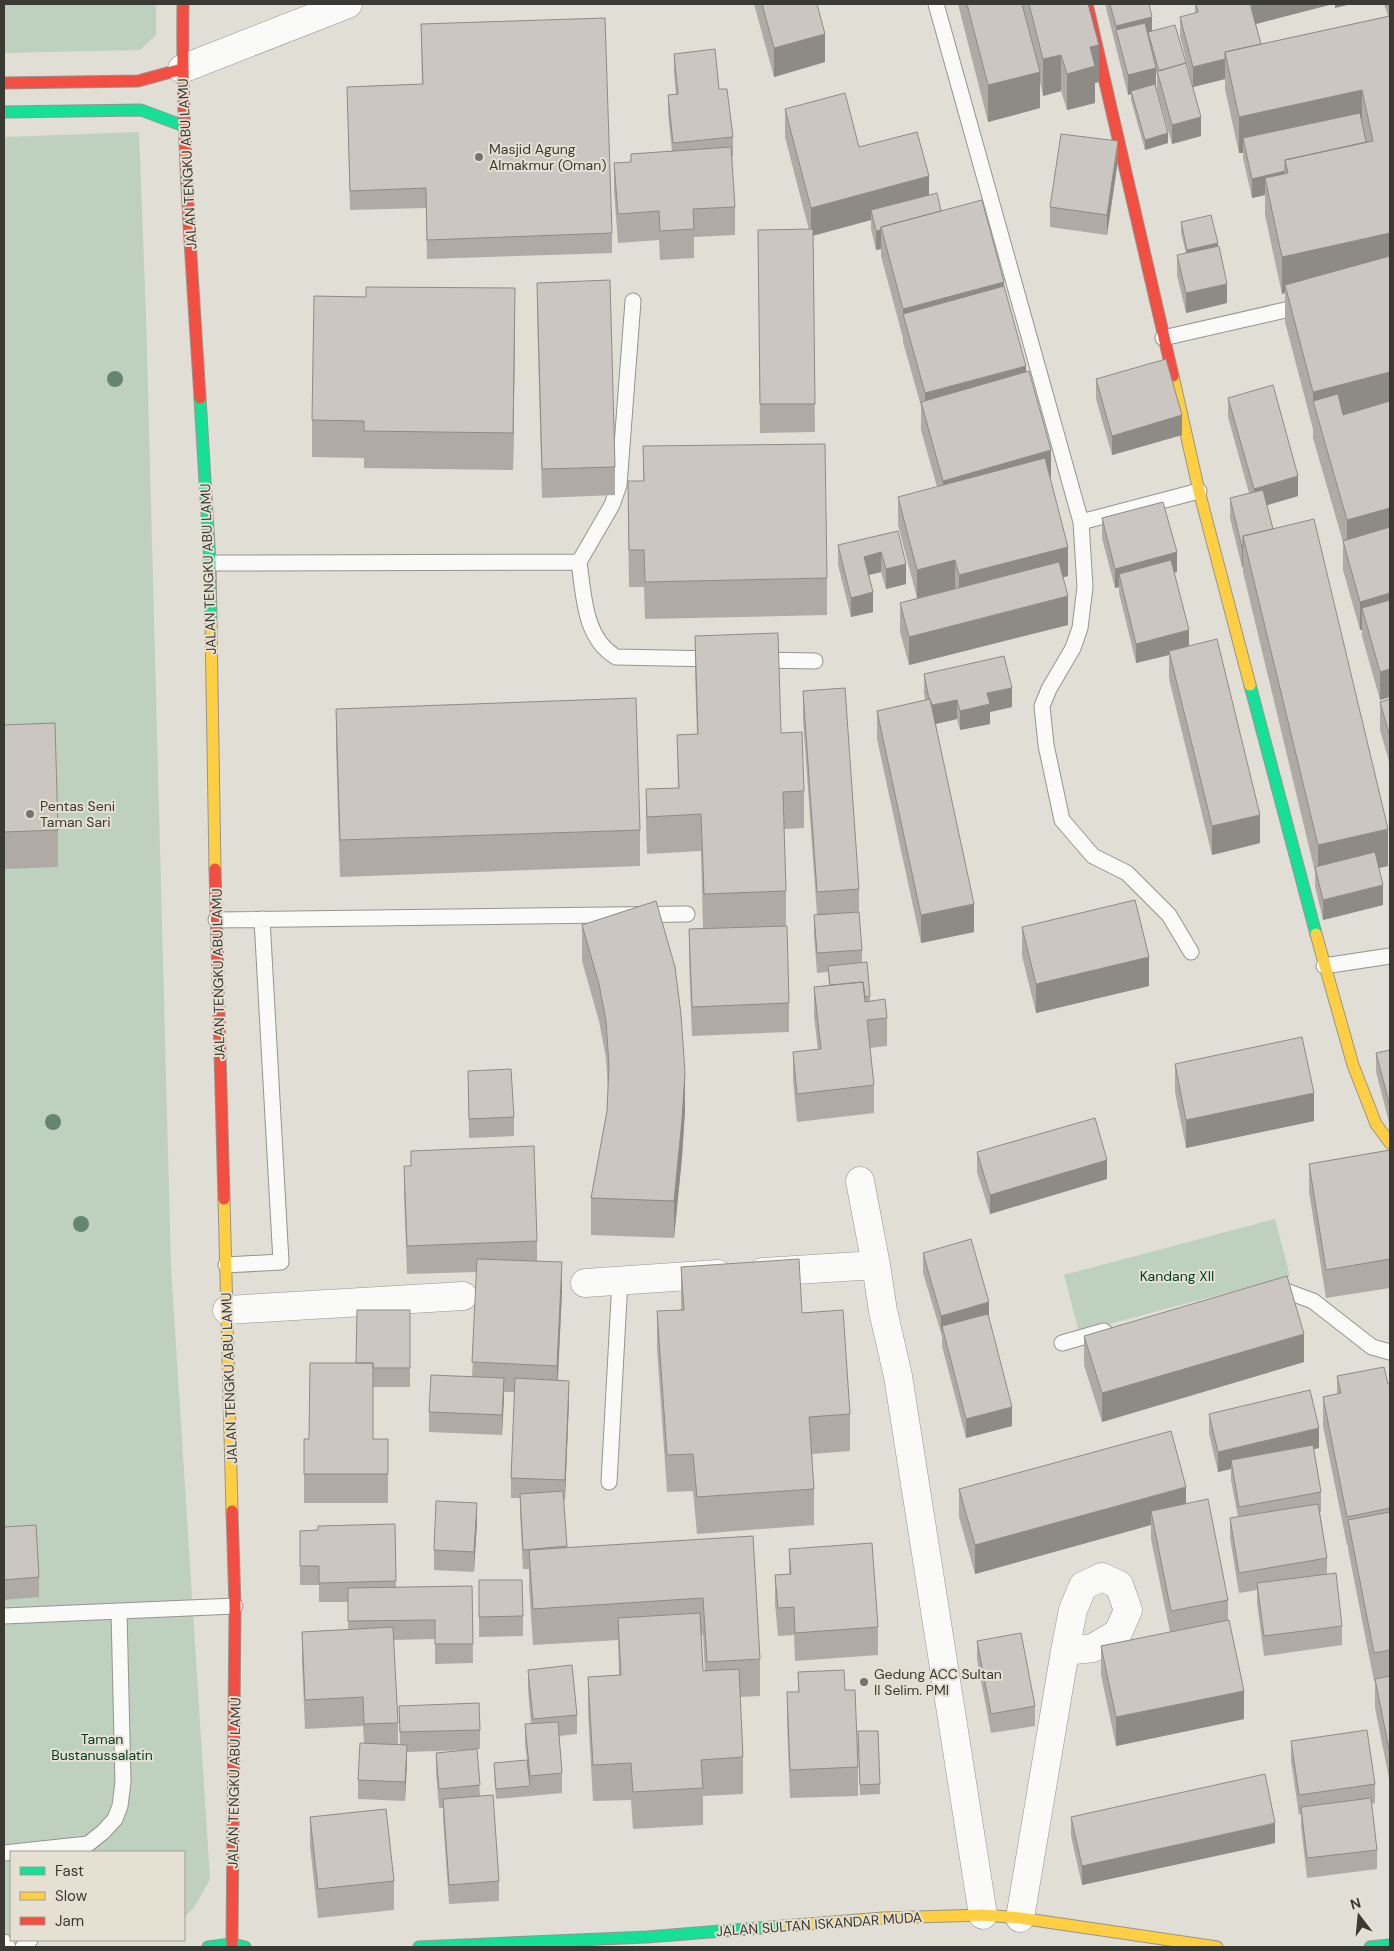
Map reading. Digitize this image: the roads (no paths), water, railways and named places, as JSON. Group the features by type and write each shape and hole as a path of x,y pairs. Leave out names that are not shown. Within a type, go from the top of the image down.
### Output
{"main road":[{"name":"JALAN TENGKU ABU LAMU","path":"183,4 182,69 184,126 210,563 216,920 235,1606 232,1944"},
{"path":"1087,4 1200,491 1324,966 1353,1065 1376,1124 1390,1143"},
{"path":"4,83 138,81 182,69"},
{"path":"4,112 141,110 184,126"},
{"name":"JALAN SULTAN ISKANDAR MUDA","path":"419,1947 647,1937 883,1918 983,1916 1020,1918 1217,1947"},
{"path":"208,1947 232,1944 245,1947"},
{"path":"1370,1947 1390,1945"}],"street":[{"path":"182,69 348,4"},
{"path":"860,1181 883,1311 898,1376 983,1916"},
{"path":"585,1283 876,1265"},
{"path":"227,1310 463,1296"},
{"path":"1020,1918 1065,1651"}],"lane":[{"path":"936,4 1081,522 1085,587 1080,628 1073,648 1049,689 1042,706 1046,745 1062,820 1093,856 1127,874 1169,915 1191,952"},
{"path":"633,301 618,485 612,505 579,562 586,610 594,636 606,651 616,657 815,661"},
{"path":"1163,338 1314,304"},
{"path":"1081,522 1200,491"},
{"path":"210,563 579,562"},
{"path":"216,920 687,914"},
{"path":"226,1265 281,1262 262,919"},
{"path":"1324,966 1390,956"},
{"path":"609,1482 620,1280"},
{"path":"1254,1292 1263,1290 1286,1291 1313,1301 1372,1348 1390,1352"},
{"path":"1062,1342 1120,1328"},
{"path":"4,1616 235,1606"},
{"path":"38,1851 88,1844 115,1819 120,1806 123,1782 118,1611"},
{"path":"4,1942 8,1947"}],"place":[{"name":"Masjid Agung Almakmur (Oman)","path":"479,157"},
{"name":"Pentas Seni Taman Sari","path":"30,814"},
{"name":"Gedung ACC Sultan II Selim. PMI","path":"864,1682"}],"park label":[{"name":"Kandang XII","path":"1177,1276"},
{"name":"Taman Bustanussalatin","path":"102,1748"}]}
